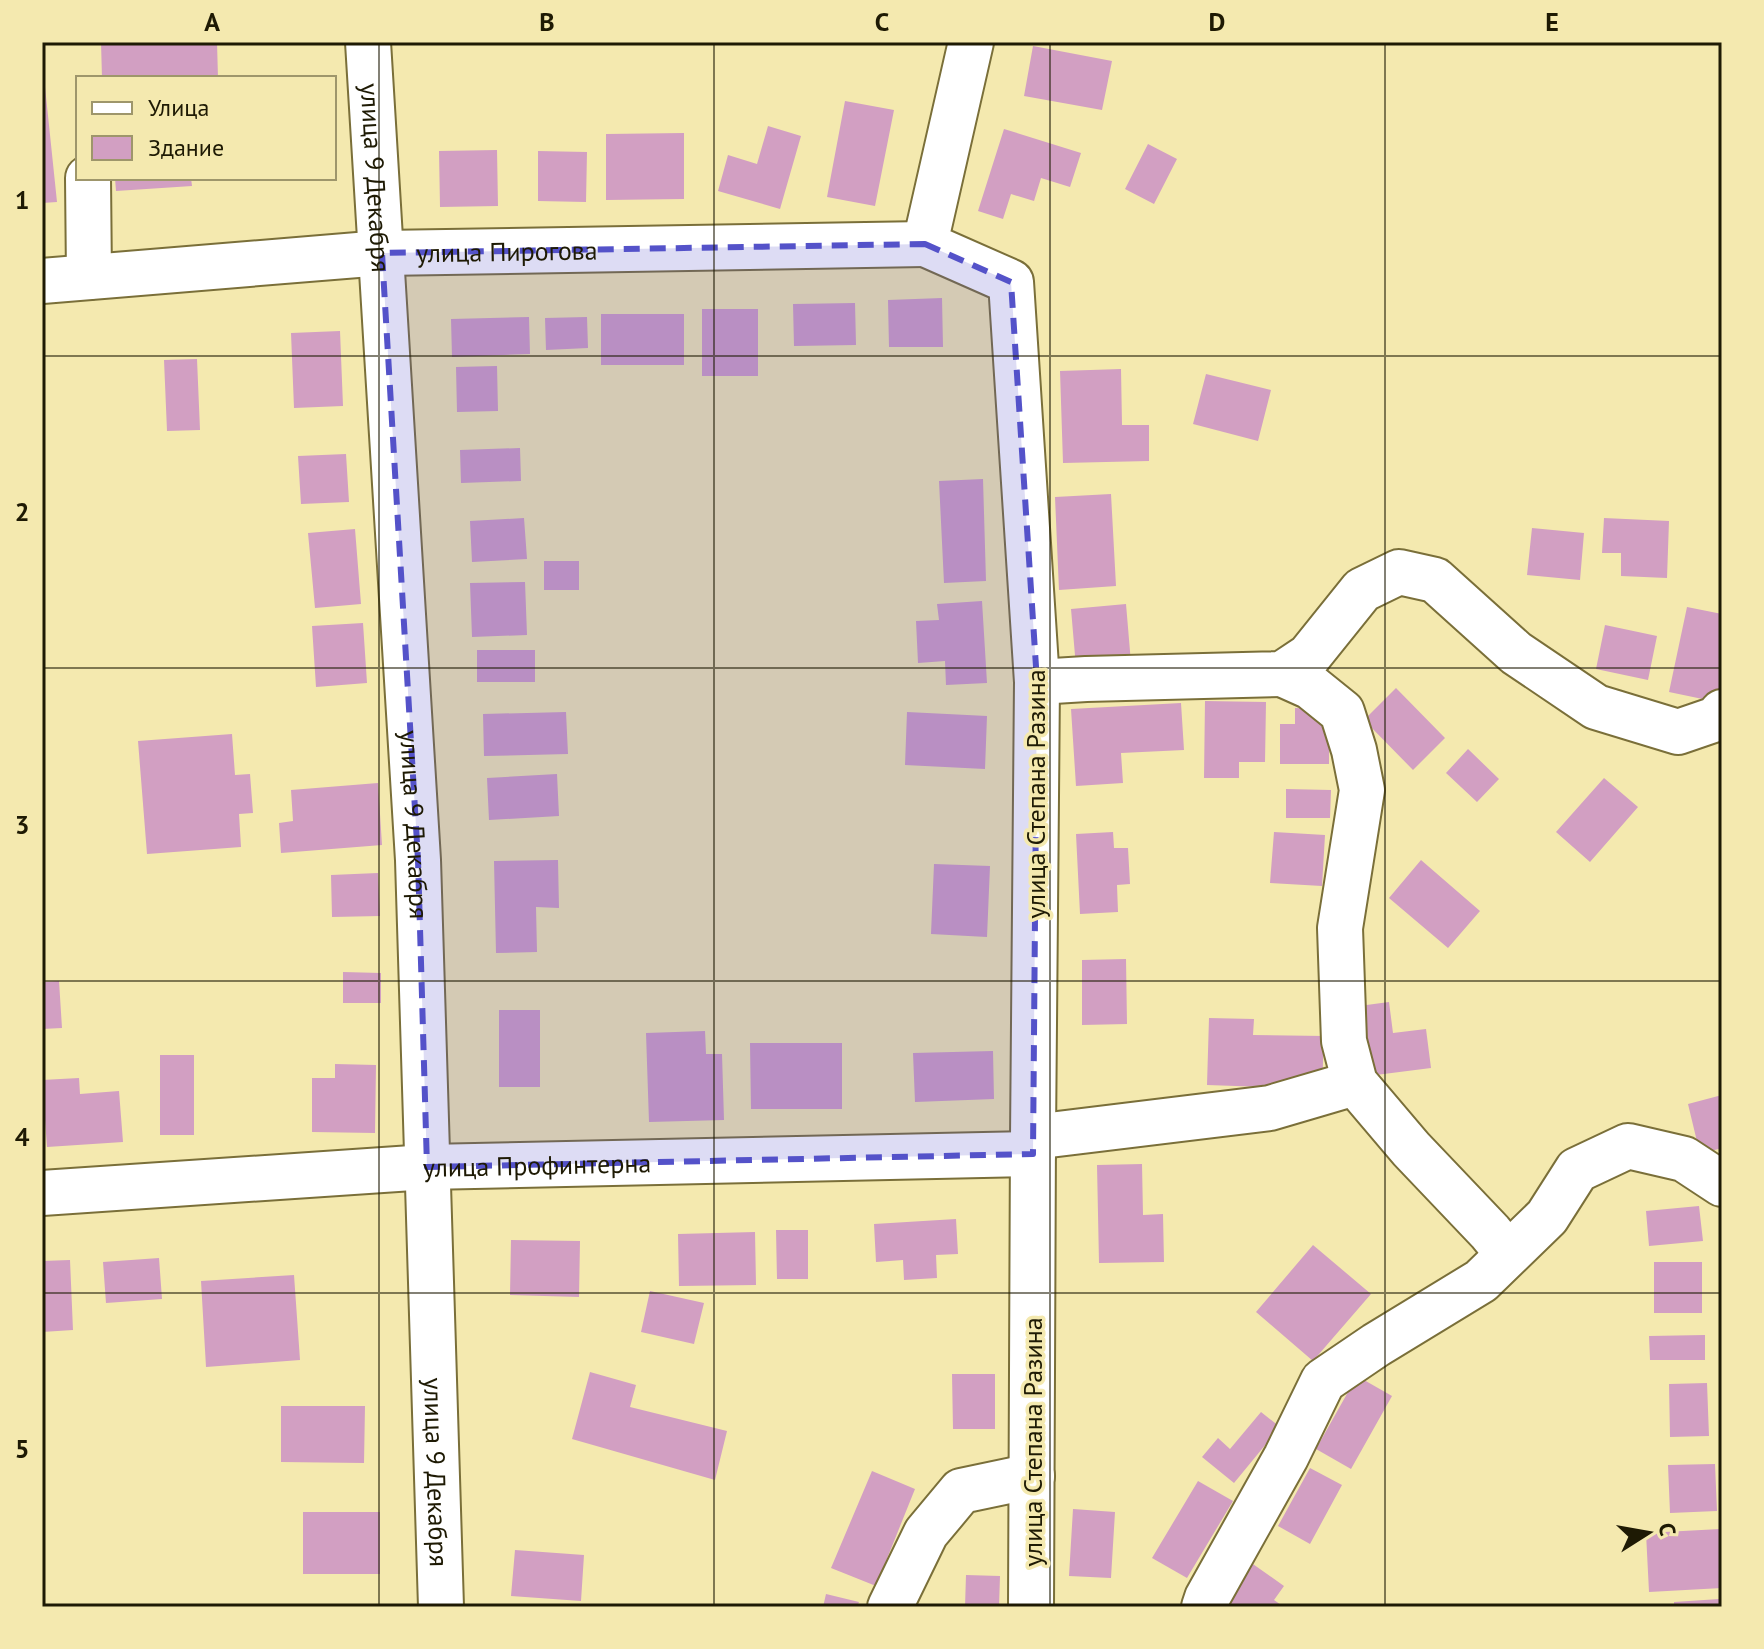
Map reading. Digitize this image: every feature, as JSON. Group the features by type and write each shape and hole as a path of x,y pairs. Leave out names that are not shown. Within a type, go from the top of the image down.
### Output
{"street":[{"name":"улица 9 Декабря","path":"368,42 418,860 441,1607"},
{"path":"925,244 971,42"},
{"path":"88,180 89,277"},
{"name":"улица Пирогова","path":"42,281 382,253 925,244"},
{"name":"улица Степана Разина","path":"925,244 1011,282 1037,682 1031,1607"},
{"path":"1282,674 1309,656 1362,590 1399,572 1435,580 1516,653 1596,707 1678,732 1716,719 1722,712"},
{"path":"1037,682 1282,674 1311,687 1342,712 1362,790 1340,928 1344,1041 1355,1083 1508,1254"},
{"name":"улица Профинтерна","path":"42,1193 427,1167 1033,1146 1270,1108 1355,1083"},
{"path":"1204,1607 1286,1457 1323,1381 1481,1281 1547,1217 1577,1170 1628,1146 1684,1159 1722,1184"},
{"path":"890,1607 926,1533 961,1491 1032,1476"}],"highlighted area":[{"path":"925,244 1011,282 1037,682 1033,1154 427,1167 418,860 382,253"}],"building":[{"path":"101,42 217,42 218,76 102,76"},
{"path":"1033,46 1112,61 1102,110 1024,96"},
{"path":"45,87 57,202 42,203 42,88"},
{"path":"845,101 894,110 875,206 827,197"},
{"path":"768,126 801,136 780,209 718,191 728,155 757,164"},
{"path":"1004,129 1081,153 1070,187 1041,178 1034,201 1011,194 1003,219 978,211"},
{"path":"684,133 684,199 606,200 606,134"},
{"path":"1148,144 1177,159 1154,204 1125,189"},
{"path":"497,150 498,206 440,207 439,151"},
{"path":"538,151 587,152 586,202 538,201"},
{"path":"115,180 191,180 192,186 116,191"},
{"path":"942,298 943,347 889,347 888,300"},
{"path":"855,303 856,345 794,346 793,304"},
{"path":"702,309 758,309 758,376 702,376"},
{"path":"601,314 684,314 684,365 601,365"},
{"path":"529,317 530,354 452,357 451,319"},
{"path":"587,317 588,348 546,350 545,318"},
{"path":"340,331 343,406 294,408 291,333"},
{"path":"197,359 200,430 167,431 164,360"},
{"path":"497,366 498,411 457,412 456,367"},
{"path":"1121,369 1122,425 1149,425 1149,461 1063,463 1060,371"},
{"path":"1206,374 1271,390 1258,441 1193,424"},
{"path":"520,448 521,481 461,483 460,450"},
{"path":"346,454 349,502 301,504 298,456"},
{"path":"983,479 986,581 944,583 939,481"},
{"path":"1111,494 1116,586 1059,590 1055,497"},
{"path":"524,518 527,559 472,562 470,521"},
{"path":"1604,518 1669,521 1667,578 1621,576 1621,553 1602,553"},
{"path":"1532,528 1584,533 1580,580 1527,575"},
{"path":"355,529 361,604 315,608 308,533"},
{"path":"544,561 579,561 579,590 544,590"},
{"path":"525,582 527,635 472,637 470,583"},
{"path":"982,601 987,683 946,685 945,661 918,663 916,621 939,620 937,604"},
{"path":"1126,604 1131,663 1076,667 1071,609"},
{"path":"1687,607 1722,614 1719,629 1722,630 1722,677 1717,702 1669,692"},
{"path":"363,623 367,683 316,687 312,626"},
{"path":"1605,625 1657,636 1648,680 1596,669"},
{"path":"477,650 535,650 535,682 477,682"},
{"path":"1396,688 1445,738 1413,770 1364,720"},
{"path":"1205,701 1266,702 1265,762 1239,762 1239,778 1204,778"},
{"path":"1181,703 1184,750 1121,753 1123,783 1076,786 1071,709"},
{"path":"1295,708 1329,709 1329,764 1280,764 1280,724 1295,724"},
{"path":"566,712 568,754 484,756 483,714"},
{"path":"907,712 987,716 985,769 905,765"},
{"path":"232,734 235,775 250,774 253,813 239,814 241,847 147,854 138,741"},
{"path":"1468,749 1499,779 1477,802 1446,773"},
{"path":"557,774 559,816 489,820 487,778"},
{"path":"1604,778 1638,807 1590,862 1556,832"},
{"path":"378,783 382,845 281,853 279,823 293,821 291,790"},
{"path":"1286,789 1331,790 1330,818 1286,818"},
{"path":"1113,832 1114,848 1128,848 1130,884 1117,885 1118,912 1080,914 1076,834"},
{"path":"1274,832 1325,835 1322,886 1270,883"},
{"path":"558,860 559,908 536,907 537,952 496,953 494,861"},
{"path":"1421,860 1480,911 1448,948 1389,898"},
{"path":"934,864 990,866 987,937 931,934"},
{"path":"378,873 380,916 332,917 331,875"},
{"path":"1126,959 1127,1024 1082,1025 1082,960"},
{"path":"343,972 381,973 381,1003 343,1003"},
{"path":"59,981 62,1028 42,1029 42,982"},
{"path":"1389,1002 1393,1033 1426,1029 1431,1068 1368,1076 1359,1006"},
{"path":"499,1010 540,1010 540,1087 499,1087"},
{"path":"1209,1018 1254,1019 1253,1035 1324,1036 1322,1089 1207,1085"},
{"path":"705,1031 706,1054 722,1054 724,1120 649,1122 646,1033"},
{"path":"750,1043 842,1043 842,1109 751,1109"},
{"path":"993,1051 994,1099 915,1102 913,1053"},
{"path":"160,1055 194,1055 194,1135 160,1135"},
{"path":"335,1064 376,1065 375,1133 312,1132 312,1078 335,1078"},
{"path":"79,1078 80,1094 119,1091 123,1142 47,1147 42,1080"},
{"path":"1722,1095 1722,1148 1700,1154 1688,1104"},
{"path":"1142,1164 1143,1215 1163,1214 1164,1262 1099,1263 1097,1165"},
{"path":"1699,1206 1703,1241 1649,1246 1646,1211"},
{"path":"956,1219 958,1254 936,1255 937,1278 904,1280 903,1260 876,1262 874,1224"},
{"path":"776,1230 808,1230 808,1279 777,1279"},
{"path":"755,1232 756,1285 679,1286 678,1234"},
{"path":"511,1240 580,1241 579,1297 510,1295"},
{"path":"1313,1245 1371,1294 1313,1361 1256,1312"},
{"path":"159,1258 162,1299 106,1303 103,1262"},
{"path":"70,1260 73,1330 42,1332 42,1261"},
{"path":"1654,1262 1702,1262 1702,1313 1654,1313"},
{"path":"294,1275 300,1360 206,1367 201,1281"},
{"path":"650,1291 704,1303 694,1344 641,1332"},
{"path":"1705,1335 1705,1360 1650,1360 1649,1336"},
{"path":"590,1372 636,1385 630,1407 727,1431 715,1480 572,1439"},
{"path":"952,1374 995,1374 995,1429 953,1429"},
{"path":"1357,1376 1392,1396 1351,1469 1316,1449"},
{"path":"1707,1383 1709,1436 1670,1437 1669,1384"},
{"path":"281,1406 365,1406 364,1463 281,1462"},
{"path":"1261,1412 1280,1427 1234,1483 1202,1457 1218,1438 1230,1449"},
{"path":"1715,1464 1717,1511 1670,1513 1668,1465"},
{"path":"1310,1468 1342,1485 1310,1544 1278,1526"},
{"path":"872,1471 915,1489 876,1586 831,1568"},
{"path":"1198,1481 1233,1501 1187,1578 1152,1558"},
{"path":"1073,1509 1115,1512 1111,1578 1069,1576"},
{"path":"303,1512 380,1512 380,1574 303,1574"},
{"path":"1720,1529 1722,1588 1649,1592 1646,1533"},
{"path":"515,1550 584,1555 581,1601 511,1596"},
{"path":"1250,1562 1284,1586 1274,1600 1284,1607 1221,1607"},
{"path":"966,1575 1000,1576 999,1607 965,1607"},
{"path":"826,1594 859,1602 857,1607 823,1607"},
{"path":"1719,1599 1720,1607 1674,1607 1674,1602"}]}
